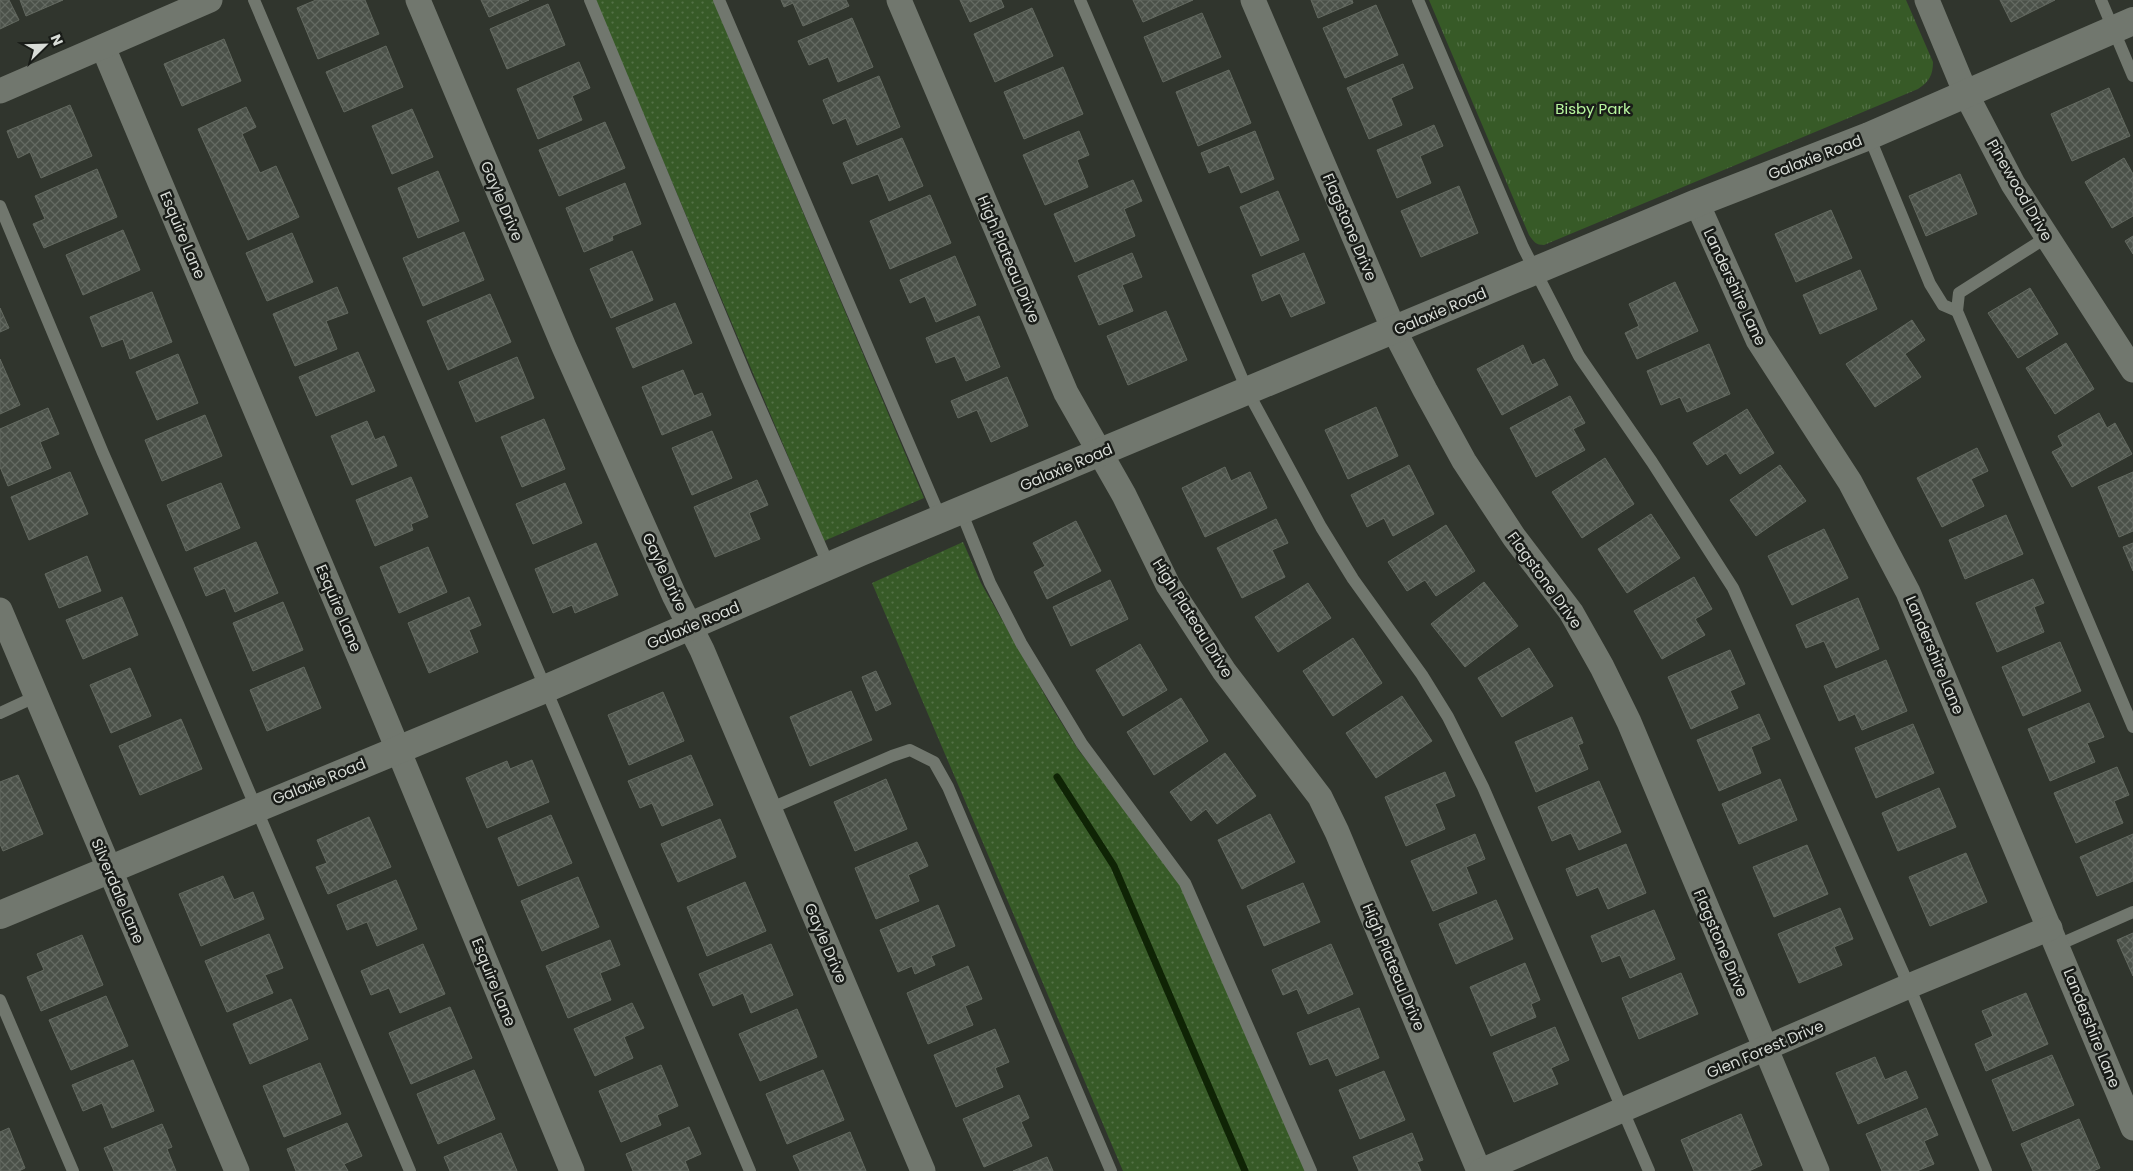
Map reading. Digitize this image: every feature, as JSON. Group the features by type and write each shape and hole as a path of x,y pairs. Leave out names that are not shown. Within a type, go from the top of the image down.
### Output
{"street":[{"path":"0,91 210,0"},
{"name":"Gayle Drive","path":"418,0 564,346 702,650 923,1171"},
{"name":"High Plateau Drive","path":"899,0 1066,393 1100,453 1168,585 1224,671 1320,797 1341,841 1480,1171"},
{"name":"Flagstone Drive","path":"1253,0 1394,330 1464,461 1514,538 1571,612 1602,667 1633,731 1817,1171"},
{"name":"Pinewood Drive","path":"1927,0 1966,94 2013,184 2133,370"},
{"name":"Galaxie Road","path":"0,915 254,807 545,689 829,566 1697,203 1869,136 2124,25"},
{"name":"Esquire Lane","path":"102,47 398,748 572,1171"},
{"name":"Landershire Lane","path":"1697,203 1758,340 1850,482 1908,592 2133,1128"},
{"name":"Silverdale Lane","path":"0,610 237,1171"},
{"name":"Glen Forest Drive","path":"1480,1171 1909,986 2054,936"}],"lane":[{"path":"254,0 750,1171"},
{"path":"590,0 829,566"},
{"path":"719,0 951,515 990,583 1021,643 1082,744 1185,883 1311,1171"},
{"path":"1080,0 1248,392 1321,527 1353,579 1422,675 1448,717 1482,787 1649,1171"},
{"path":"1418,0 1523,247 1579,356 1652,462 1733,588 1909,986 1986,1171"},
{"path":"2101,0 2124,25 2133,76"},
{"path":"1869,136 1930,284 1943,305 1957,311"},
{"path":"0,206 410,1171"},
{"path":"2047,237 1959,293 1957,311 2133,727"},
{"path":"0,713 37,696"},
{"path":"769,809 910,750 934,762 948,787 1111,1171"},
{"path":"2054,936 2133,912"},
{"path":"0,1000 73,1171"}],"green space":[{"path":"595,0 713,0 924,498 824,541"},
{"name":"Bisby Park","path":"1429,0 1906,0 1933,62 1933,67 1930,78 1918,89 1541,245 1535,243 1529,235"},
{"path":"963,542 981,583 1051,706 1079,751 1168,858 1306,1171 1123,1171 872,583"}],"building":[{"path":"0,0 9,0 19,20 0,29"},
{"path":"20,0 63,0 26,16"},
{"path":"316,0 365,0 379,34 318,59 297,8"},
{"path":"481,0 529,0 489,17"},
{"path":"781,0 846,0 849,6 803,26 793,3 784,7"},
{"path":"960,0 1001,0 1004,7 970,22"},
{"path":"1133,0 1193,0 1143,22"},
{"path":"1311,0 1352,0 1353,3 1318,18"},
{"path":"2000,0 2055,0 2011,22"},
{"path":"548,4 565,45 507,69 490,29"},
{"path":"1376,5 1398,55 1345,78 1323,28"},
{"path":"1032,8 1053,56 995,82 974,34"},
{"path":"1202,13 1221,57 1163,82 1144,37"},
{"path":"852,18 873,67 838,82 828,57 809,65 798,41"},
{"path":"224,39 241,81 182,106 164,64"},
{"path":"386,46 403,87 344,112 326,72"},
{"path":"579,62 590,88 572,96 582,120 538,139 517,89"},
{"path":"1403,64 1413,88 1391,98 1402,125 1369,139 1347,88"},
{"path":"1063,67 1083,114 1024,139 1004,92"},
{"path":"1229,70 1251,123 1198,146 1176,92"},
{"path":"879,76 900,127 857,145 846,118 833,124 823,100"},
{"path":"2109,88 2130,136 2072,161 2051,114"},
{"path":"70,105 92,156 41,178 30,152 18,158 7,131"},
{"path":"246,107 256,127 242,134 260,173 276,166 299,217 248,240 198,129"},
{"path":"412,109 433,157 392,174 372,126"},
{"path":"605,122 625,168 559,196 539,150"},
{"path":"1434,125 1443,146 1420,156 1431,183 1397,198 1377,150"},
{"path":"1079,131 1089,155 1077,160 1088,187 1045,205 1023,155"},
{"path":"1255,131 1274,179 1241,193 1229,165 1209,173 1201,153"},
{"path":"902,138 923,186 889,201 878,174 852,184 843,163"},
{"path":"2124,158 2133,174 2133,216 2112,228 2085,182"},
{"path":"97,169 117,217 44,248 33,224 45,219 35,196"},
{"path":"438,171 459,221 418,238 398,188"},
{"path":"1960,174 1977,214 1926,236 1909,196"},
{"path":"1133,180 1142,201 1124,209 1135,236 1075,262 1054,214"},
{"path":"625,183 641,224 612,236 613,240 584,252 566,208"},
{"path":"1459,186 1478,233 1421,257 1401,211"},
{"path":"1278,191 1299,240 1261,256 1240,207"},
{"path":"930,195 951,243 890,269 870,221"},
{"path":"1831,210 1852,258 1796,282 1775,234"},
{"path":"123,230 140,270 83,295 66,255"},
{"path":"464,232 484,280 423,306 403,258"},
{"path":"292,233 313,282 267,301 246,253"},
{"path":"2133,236 2133,254 2125,241"},
{"path":"632,251 653,300 611,318 590,269"},
{"path":"1132,253 1142,277 1122,285 1133,311 1099,325 1078,276"},
{"path":"1304,253 1325,303 1291,317 1280,293 1262,301 1252,275"},
{"path":"955,256 976,305 936,322 925,296 910,303 900,280"},
{"path":"1860,270 1877,309 1820,334 1803,295"},
{"path":"1675,282 1698,331 1637,359 1625,333 1639,326 1629,304"},
{"path":"337,287 348,313 326,321 337,349 295,366 273,314"},
{"path":"2030,288 2058,334 2018,358 1988,313"},
{"path":"152,292 172,342 130,359 123,339 102,347 90,317"},
{"path":"490,294 511,342 448,370 427,321"},
{"path":"675,303 692,343 633,368 616,328"},
{"path":"0,308 9,328 0,332"},
{"path":"1166,311 1187,360 1128,385 1107,336"},
{"path":"979,316 1000,367 966,381 955,356 936,363 926,338"},
{"path":"1912,320 1925,340 1905,354 1921,377 1875,407 1846,364"},
{"path":"2066,343 2094,389 2055,414 2026,368"},
{"path":"1709,344 1730,394 1687,412 1680,397 1661,405 1647,371"},
{"path":"1523,345 1532,365 1544,359 1558,385 1502,415 1477,369"},
{"path":"358,352 375,391 316,416 299,377"},
{"path":"178,354 198,403 157,420 136,372"},
{"path":"517,357 534,398 476,422 459,382"},
{"path":"0,359 20,405 0,414"},
{"path":"683,370 694,396 702,393 711,415 662,435 642,387"},
{"path":"1007,377 1028,426 991,442 977,410 958,418 951,401"},
{"path":"1570,396 1585,423 1573,429 1585,450 1536,477 1510,428"},
{"path":"1376,407 1398,456 1348,479 1325,430"},
{"path":"48,408 59,434 40,442 51,468 8,486 0,467 0,429"},
{"path":"1747,409 1774,453 1740,474 1726,453 1707,465 1693,443"},
{"path":"2099,413 2107,428 2115,423 2132,454 2072,487 2052,452 2063,446 2058,436"},
{"path":"205,415 222,456 162,481 145,440"},
{"path":"544,419 565,469 522,487 501,437"},
{"path":"367,421 375,440 384,436 397,466 352,485 331,436"},
{"path":"712,431 732,478 692,495 672,448"},
{"path":"1977,448 1988,471 1971,479 1984,506 1942,527 1917,478"},
{"path":"1605,458 1634,504 1582,538 1552,492"},
{"path":"1409,465 1434,514 1393,536 1384,518 1367,527 1351,495"},
{"path":"1780,465 1806,501 1756,536 1730,500"},
{"path":"1225,467 1231,481 1250,472 1267,508 1205,537 1182,488"},
{"path":"70,472 88,514 29,540 11,497"},
{"path":"2133,472 2133,531 2119,537 2098,487"},
{"path":"411,477 428,517 411,524 413,530 375,546 356,500"},
{"path":"757,480 768,505 749,513 760,539 715,557 694,507"},
{"path":"221,483 240,528 186,551 167,505"},
{"path":"565,483 582,523 533,544 516,504"},
{"path":"1651,514 1680,558 1627,593 1598,549"},
{"path":"2006,515 2023,554 1965,579 1949,540"},
{"path":"1276,519 1288,543 1272,550 1285,577 1242,598 1217,548"},
{"path":"1076,521 1101,571 1047,599 1034,572 1045,566 1033,543"},
{"path":"1446,525 1475,571 1436,596 1425,580 1407,591 1388,562"},
{"path":"1824,529 1848,578 1792,605 1768,556"},
{"path":"256,542 278,593 235,612 225,588 206,596 194,568"},
{"path":"596,543 618,595 575,613 572,605 553,613 535,569"},
{"path":"2133,543 2133,571 2123,547"},
{"path":"428,547 447,592 399,613 380,567"},
{"path":"87,556 101,591 59,608 45,574"},
{"path":"1694,577 1712,609 1695,619 1705,635 1662,659 1634,611"},
{"path":"2033,579 2044,603 2034,607 2044,632 1997,652 1976,603"},
{"path":"1110,580 1128,619 1071,646 1053,607"},
{"path":"1484,582 1518,626 1465,667 1431,624"},
{"path":"1308,583 1331,618 1278,652 1255,617"},
{"path":"122,597 138,635 83,659 66,620"},
{"path":"469,597 481,625 469,630 478,652 429,673 408,623"},
{"path":"1858,598 1879,649 1836,668 1824,641 1806,648 1796,625"},
{"path":"283,602 303,650 253,671 233,623"},
{"path":"1353,638 1382,683 1333,716 1303,671"},
{"path":"2060,642 2081,691 2023,716 2002,667"},
{"path":"1140,644 1167,690 1123,716 1096,670"},
{"path":"1529,648 1553,686 1502,717 1478,678"},
{"path":"1730,650 1745,684 1730,691 1738,708 1691,729 1668,677"},
{"path":"1886,660 1907,711 1862,730 1855,714 1839,721 1824,686"},
{"path":"304,667 321,708 267,731 250,690"},
{"path":"130,668 151,716 111,733 90,685"},
{"path":"876,671 891,704 876,711 862,677"},
{"path":"851,691 872,740 810,766 790,717"},
{"path":"663,692 684,741 629,765 608,715"},
{"path":"1402,696 1432,741 1376,778 1346,733"},
{"path":"1181,698 1208,741 1154,775 1127,732"},
{"path":"2089,703 2104,737 2087,743 2095,762 2050,781 2028,729"},
{"path":"1759,714 1770,739 1751,747 1761,773 1719,791 1697,740"},
{"path":"1572,717 1583,743 1578,745 1588,769 1536,792 1515,742"},
{"path":"181,719 202,769 140,795 119,746"},
{"path":"1913,724 1934,773 1876,798 1855,748"},
{"path":"1225,753 1256,796 1217,824 1206,809 1191,821 1170,792"},
{"path":"691,755 713,805 662,826 652,803 640,808 628,781"},
{"path":"532,760 549,802 487,828 466,778 507,761 510,769"},
{"path":"2117,767 2129,795 2114,801 2123,823 2076,843 2054,793"},
{"path":"1445,772 1455,796 1435,804 1445,829 1406,846 1385,797"},
{"path":"18,775 43,834 3,851 0,844 0,782"},
{"path":"886,779 907,829 855,851 834,802"},
{"path":"1780,779 1797,820 1739,844 1722,804"},
{"path":"1599,781 1621,832 1579,850 1571,833 1552,841 1538,807"},
{"path":"1939,788 1956,827 1898,851 1882,813"},
{"path":"1270,814 1295,862 1242,889 1218,840"},
{"path":"551,815 572,863 518,886 498,838"},
{"path":"369,817 391,867 328,894 316,867 327,863 317,840"},
{"path":"720,819 736,857 678,882 661,844"},
{"path":"1475,834 1485,859 1466,867 1477,893 1433,911 1411,861"},
{"path":"2133,834 2133,881 2097,896 2080,857"},
{"path":"917,842 928,866 908,875 919,901 876,919 855,868"},
{"path":"1626,844 1646,893 1608,909 1598,887 1577,896 1566,869"},
{"path":"1807,845 1828,894 1774,917 1753,867"},
{"path":"1966,853 1987,902 1930,926 1909,877"},
{"path":"223,876 234,900 253,892 264,919 201,946 179,894"},
{"path":"578,877 599,927 542,951 521,901"},
{"path":"396,880 417,929 377,946 367,922 347,930 337,905"},
{"path":"745,882 766,931 707,956 687,907"},
{"path":"1303,883 1320,922 1264,946 1247,906"},
{"path":"1496,900 1513,939 1456,964 1439,924"},
{"path":"938,905 955,946 931,956 935,965 915,974 912,966 898,972 880,930"},
{"path":"1840,908 1853,939 1834,947 1842,965 1799,983 1778,934"},
{"path":"1654,910 1675,959 1630,978 1620,955 1602,962 1591,936"},
{"path":"2133,933 2133,976 2117,940"},
{"path":"269,934 283,968 265,975 273,993 227,1012 205,961"},
{"path":"82,935 103,985 41,1011 27,977 44,970 37,954"},
{"path":"610,940 620,965 600,973 611,1000 568,1018 546,966"},
{"path":"423,944 445,994 400,1013 389,988 371,995 361,971"},
{"path":"771,944 793,995 751,1013 743,993 713,1006 699,974"},
{"path":"1331,944 1353,994 1308,1014 1297,989 1283,995 1272,970"},
{"path":"1525,963 1540,1000 1531,1004 1536,1017 1491,1036 1470,987"},
{"path":"968,966 982,999 965,1006 973,1025 928,1044 907,993"},
{"path":"1681,973 1698,1014 1639,1039 1622,998"},
{"path":"2026,993 2048,1044 1986,1071 1975,1044 1993,1036 1982,1011"},
{"path":"106,996 128,1046 71,1070 49,1020"},
{"path":"291,999 308,1039 250,1064 233,1024"},
{"path":"632,1003 644,1028 624,1037 633,1058 595,1076 574,1029"},
{"path":"450,1007 472,1058 411,1084 389,1033"},
{"path":"1359,1008 1379,1058 1336,1076 1328,1058 1310,1065 1297,1033"},
{"path":"797,1009 817,1057 760,1081 739,1034"},
{"path":"1555,1027 1569,1060 1551,1068 1558,1084 1514,1102 1493,1053"},
{"path":"995,1029 1009,1062 995,1068 1003,1087 956,1107 934,1055"},
{"path":"2052,1055 2074,1105 2013,1131 1992,1080"},
{"path":"1875,1057 1885,1080 1906,1071 1918,1098 1858,1124 1836,1073"},
{"path":"133,1060 154,1111 112,1128 102,1103 83,1111 72,1085"},
{"path":"320,1063 341,1114 284,1137 263,1086"},
{"path":"661,1065 678,1106 657,1115 661,1125 621,1142 599,1091"},
{"path":"474,1070 495,1119 438,1144 417,1094"},
{"path":"823,1070 844,1120 787,1144 766,1094"},
{"path":"1384,1071 1405,1120 1360,1139 1339,1090"},
{"path":"1019,1095 1029,1118 1021,1122 1032,1146 984,1167 963,1119"},
{"path":"1926,1108 1938,1135 1924,1141 1934,1164 1917,1171 1882,1171 1866,1134"},
{"path":"1741,1114 1762,1165 1749,1171 1694,1171 1681,1140"},
{"path":"2079,1119 2100,1168 2093,1171 2033,1171 2021,1144"},
{"path":"347,1123 362,1156 344,1164 348,1171 296,1171 287,1149"},
{"path":"162,1124 172,1147 167,1149 176,1171 114,1171 104,1148"},
{"path":"689,1127 701,1154 685,1161 689,1171 633,1171 626,1154"},
{"path":"9,1128 25,1168 19,1171 0,1171 0,1132"},
{"path":"850,1132 866,1171 800,1171 793,1156"},
{"path":"501,1133 517,1171 450,1171 444,1157"},
{"path":"1412,1133 1423,1160 1417,1162 1421,1171 1359,1171 1353,1157"},
{"path":"1047,1157 1053,1171 1013,1171"}],"waterway":[{"path":"1057,777 1114,866 1245,1171"}]}
